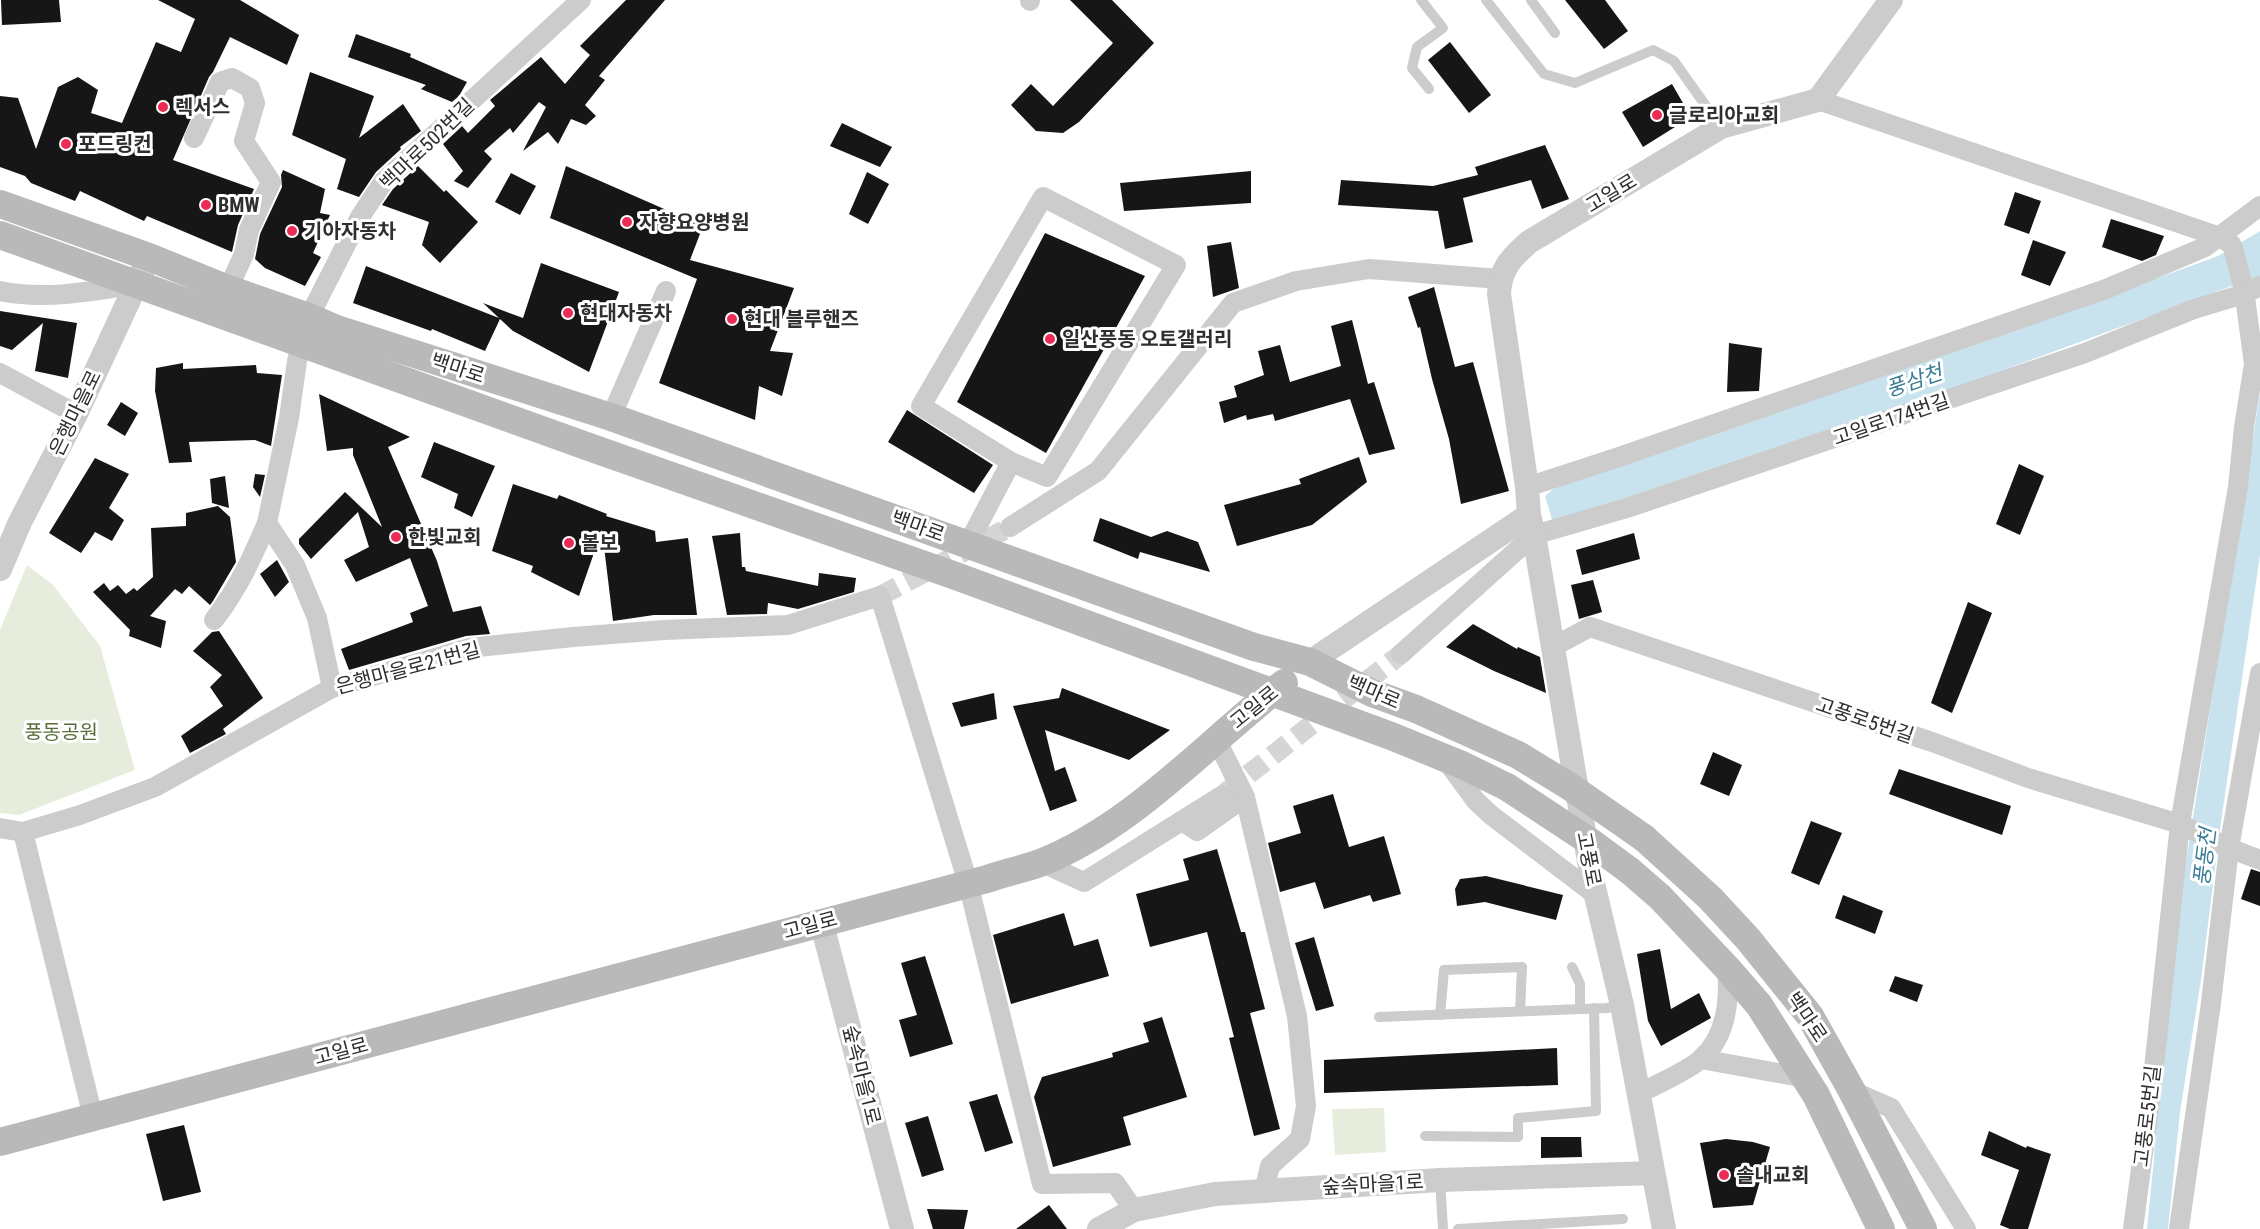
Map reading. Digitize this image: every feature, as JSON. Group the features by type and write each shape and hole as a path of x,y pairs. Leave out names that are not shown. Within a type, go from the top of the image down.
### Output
{"main road":[{"name":"백마로","path":"0,204 149,257 228,290 305,330 589,447 953,575 1272,692 1444,757 1507,787 1630,871 1660,897 1759,1005 1816,1095 1881,1229"},
{"name":"백마로","path":"0,235 136,284 305,330 337,329 611,417 1254,647 1310,662 1372,693 1416,709 1518,755 1569,786 1644,838 1710,898 1779,976 1810,1016 1852,1091 1923,1229"},
{"name":"고일로","path":"0,1142 821,921 968,884 1040,862 1090,837 1135,808 1310,662"}],"street":[{"name":"백마로502번길","path":"305,330 360,217 384,181 581,0"},
{"path":"1891,0 1818,100 2225,241"},
{"path":"194,138 220,82 232,78 250,88 255,103 244,141 271,182 249,230 244,254 228,290"},
{"name":"고일로","path":"1500,279 1516,253 1529,242 1721,127 1818,100"},
{"path":"1043,197 1176,265 1047,477 1011,462 921,406 1043,197"},
{"path":"1010,527 1098,471 1233,303 1296,280 1369,269 1500,279 1499,294 1527,487 2106,289 2225,241 2260,206"},
{"name":"고풍로5번길","path":"2133,1229 2183,825 2238,487 2254,364 2251,289 2225,241"},
{"name":"은행마을로","path":"0,568 20,522 76,414 149,257"},
{"name":"백마로","path":"0,291 77,294 136,284"},
{"name":"고일로174번길","path":"1531,525 1627,508 2085,353 2194,309 2251,289"},
{"path":"611,417 666,291"},
{"path":"214,620 244,577 267,523 289,418 297,361 305,330"},
{"path":"0,374 76,414"},
{"path":"968,544 1011,462"},
{"name":"고풍로","path":"1527,487 1531,525 1592,879 1622,1005 1664,1229"},
{"path":"267,523 295,565 317,618 332,688"},
{"path":"1401,654 1531,525"},
{"name":"고일로","path":"1310,662 1531,525"},
{"name":"은행마을로21번길","path":"0,828 23,832 80,815 155,787 332,688 469,648 596,635 788,625 880,596 968,884"},
{"name":"고풍로5번길","path":"1553,647 1590,627 1935,743 2028,778 2183,825"},
{"path":"2179,1229 2211,1003 2225,845 2260,673"},
{"path":"1216,739 1245,797 1297,1016 1306,1106 1300,1139 1270,1166 1264,1191"},
{"path":"1444,757 1476,801 1491,816 1596,895"},
{"path":"1040,862 1084,882 1222,795"},
{"path":"1182,821 1197,831 1245,797"},
{"path":"2183,825 2260,860"},
{"path":"23,832 93,1117"},
{"path":"968,884 1042,1184 1115,1183 1134,1210"},
{"name":"숲속마을1로","path":"821,921 902,1229"},
{"path":"1640,1094 1701,1059 1715,1040 1726,1018 1729,986 1727,968"},
{"path":"1701,1059 1806,1078"},
{"path":"1852,1091 1891,1108 1966,1229"},
{"name":"숲속마을1로","path":"1100,1229 1134,1210 1215,1194 1440,1180 1653,1173"}],"lane":[{"path":"1421,0 1443,28 1417,47 1412,68 1429,89"},
{"path":"1486,0 1544,74 1575,83 1653,50 1674,61 1721,127"},
{"path":"1531,0 1555,33"},
{"path":"1440,1015 1444,970 1522,967 1520,1011"},
{"path":"1572,967 1580,984 1580,1009"},
{"path":"1379,1017 1580,1009 1622,1005"},
{"path":"1425,1136 1518,1137 1518,1118 1596,1111 1594,1008"},
{"path":"1440,1180 1443,1229"},
{"path":"1458,1229 1623,1219"}],"green space":[{"name":"풍동공원","path":"27,565 53,585 100,646 135,770 19,815 0,813 0,630"},
{"path":"1384,1108 1386,1152 1335,1155 1332,1109"}],"water":[{"name":"풍삼천","path":"2260,231 2260,284 2251,279 1895,410 1554,526 1545,496 1559,484 2166,275 2218,256"},
{"name":"풍동천","path":"2260,393 2260,555 2220,829 2201,980 2180,1112 2168,1229 2147,1229 2156,1119 2163,1079 2182,887"}],"building":[{"path":"1,0 59,0 61,22 2,25"},
{"path":"158,0 240,0 299,35 287,65 230,37 209,77 173,160 254,189 238,225 232,252 147,216 144,221 80,191 75,201 31,183 25,176 0,167 0,96 18,98 36,149 58,87 78,77 98,90 91,113 122,123 156,42 181,52 195,19"},
{"path":"626,0 665,0 599,76 605,80 585,105 596,116 586,125 571,119 558,144 548,132 523,151 546,107 539,102 513,133 510,128 484,151 492,159 468,188 454,181 463,171 443,144 462,126 468,133 495,106 490,100 541,57 565,84 590,55 580,46"},
{"path":"1070,0 1112,0 1154,43 1079,122 1063,133 1036,131 1011,105 1031,84 1053,106 1113,43"},
{"path":"1565,0 1605,0 1628,31 1604,49"},
{"path":"356,34 411,54 410,57 467,82 459,96 452,102 421,89 426,85 348,57"},
{"path":"1450,42 1491,95 1469,113 1428,60"},
{"path":"310,72 374,96 359,138 403,104 421,131 400,147 401,149 376,172 359,197 337,189 346,159 292,135"},
{"name":"글로리아교회","path":"1672,84 1691,117 1643,147 1622,112"},
{"path":"842,123 892,147 880,167 830,146"},
{"path":"1545,145 1569,199 1542,209 1531,180 1463,198 1473,242 1445,249 1438,211 1338,205 1341,180 1433,186 1478,175 1475,167"},
{"path":"418,166 478,222 440,263 422,245 429,222 382,205 393,189"},
{"name":"현대 블루핸즈","path":"566,166 703,226 690,260 794,288 770,351 793,353 782,396 759,386 755,420 659,383 697,279 550,218"},
{"name":"기아자동차","path":"283,170 325,189 320,213 330,215 313,253 321,257 305,286 265,268 255,259 260,234 282,187"},
{"path":"1251,171 1251,203 1124,211 1120,183"},
{"path":"867,172 889,184 868,224 849,214"},
{"path":"511,173 536,186 520,215 495,202"},
{"path":"2015,192 2041,201 2029,234 2004,225"},
{"path":"2111,219 2164,236 2156,255 2142,261 2102,247"},
{"name":"일산풍동 오토갤러리","path":"1045,233 1145,276 1046,453 957,402"},
{"path":"2033,240 2066,252 2050,286 2021,275"},
{"path":"1231,242 1239,288 1213,297 1207,246"},
{"path":"541,263 619,292 589,372 513,331 500,319 485,351 432,329 431,331 353,303 366,266 499,318 483,303 523,318"},
{"path":"1434,287 1455,367 1473,362 1509,491 1461,504 1449,439 1420,327 1418,328 1408,297"},
{"path":"0,311 77,323 68,378 35,371 43,323 12,350 0,346"},
{"path":"1352,320 1368,384 1374,382 1395,449 1369,455 1350,399 1275,421 1273,414 1247,420 1246,415 1224,423 1219,402 1237,397 1234,386 1264,375 1258,351 1280,345 1290,382 1341,366 1331,326"},
{"path":"1729,343 1762,348 1759,391 1727,392"},
{"path":"183,363 183,369 256,365 257,373 282,375 271,446 255,440 189,442 192,462 169,463 155,391 156,368"},
{"path":"319,394 410,437 388,447 437,561 453,612 481,606 490,634 466,636 349,670 341,649 413,622 410,613 428,606 410,558 356,582 344,560 369,547 358,512 311,559 299,544 299,539 345,492 382,527 353,455 353,448 327,451"},
{"path":"121,402 138,413 125,436 107,425"},
{"path":"907,410 993,465 974,493 888,442"},
{"path":"434,442 495,466 472,517 454,508 458,494 421,477"},
{"path":"1359,457 1367,482 1312,525 1237,546 1224,505 1301,484 1299,479"},
{"path":"95,458 129,474 109,508 124,520 112,541 95,532 81,553 49,533"},
{"path":"2019,464 2044,476 2020,535 1996,524"},
{"path":"255,474 265,475 260,497 253,487"},
{"path":"225,476 229,508 212,503 210,479"},
{"path":"513,484 557,499 559,495 607,514 606,516 655,531 656,542 688,538 697,615 654,615 613,621 602,530 579,596 531,572 533,566 492,551"},
{"path":"218,506 230,517 236,562 213,601 210,605 189,586 182,594 175,589 150,616 166,621 161,648 129,636 130,630 93,592 104,583 110,591 118,585 126,594 134,588 137,591 153,577 151,528 186,526 186,513"},
{"path":"1100,518 1151,537 1167,531 1198,542 1210,572 1140,552 1138,559 1093,541"},
{"path":"740,533 742,567 745,567 746,571 818,586 819,573 856,578 854,592 798,609 768,603 767,614 727,615 712,536"},
{"path":"1634,533 1640,559 1582,575 1576,550"},
{"path":"277,560 289,582 275,597 260,574"},
{"path":"1593,580 1602,612 1579,619 1571,585"},
{"path":"1968,602 1992,613 1952,713 1931,703"},
{"path":"1473,624 1517,649 1518,647 1540,657 1546,693 1446,647"},
{"path":"219,631 263,698 223,729 226,734 190,753 181,736 223,706 210,687 222,675 193,651 212,632"},
{"path":"1062,688 1170,730 1129,760 1045,730 1055,771 1065,767 1077,801 1050,811 1013,706 1059,698"},
{"path":"994,693 997,719 961,727 952,703"},
{"path":"1713,752 1742,765 1729,796 1700,784"},
{"path":"1899,769 2011,806 2002,835 1889,794"},
{"path":"1333,794 1349,847 1384,836 1401,894 1373,902 1370,895 1324,909 1315,882 1280,892 1268,843 1301,833 1293,806"},
{"path":"1811,821 1842,833 1819,885 1791,873"},
{"path":"1217,849 1241,932 1245,932 1265,1009 1250,1013 1280,1129 1254,1136 1229,1038 1234,1037 1207,932 1150,947 1136,894 1189,880 1183,859"},
{"path":"2251,869 2260,872 2260,906 2241,899"},
{"path":"1486,876 1563,895 1556,920 1485,902 1457,906 1455,889 1460,879"},
{"path":"1843,895 1883,911 1875,934 1835,918"},
{"path":"1064,913 1074,946 1098,939 1109,976 1011,1004 993,935"},
{"path":"1314,937 1334,1006 1316,1011 1295,943"},
{"path":"1660,949 1671,1009 1699,993 1711,1018 1661,1046 1648,1021 1637,954"},
{"path":"925,956 953,1044 910,1057 899,1020 917,1015 901,963"},
{"path":"1895,976 1923,985 1917,1002 1889,991"},
{"path":"1162,1017 1187,1097 1123,1117 1131,1145 1053,1167 1034,1097 1042,1077 1113,1057 1112,1053 1149,1042 1143,1023"},
{"path":"1557,1048 1558,1085 1324,1093 1324,1060"},
{"path":"997,1094 1013,1143 985,1152 969,1102"},
{"path":"928,1116 944,1170 922,1177 905,1123"},
{"path":"184,1125 201,1192 163,1201 146,1134"},
{"path":"1989,1131 2026,1148 2027,1146 2051,1154 2028,1229 2010,1229 2000,1225 2019,1170 1981,1155"},
{"path":"1541,1137 1581,1137 1582,1157 1541,1158"},
{"name":"솔내교회","path":"1726,1139 1753,1142 1770,1147 1753,1205 1713,1208 1700,1143"},
{"path":"1049,1205 1067,1229 1016,1229"},
{"path":"927,1209 968,1210 964,1229 933,1229"}],"tunnel":[{"path":"880,596 1010,527"},
{"path":"1225,793 1401,654"}],"place":[{"name":"렉서스","path":"163,107"},
{"name":"글로리아교회","path":"1657,115"},
{"name":"포드링컨","path":"66,144"},
{"name":"BMW","path":"206,205"},
{"name":"자향요양병원","path":"627,222"},
{"name":"기아자동차","path":"292,231"},
{"name":"현대자동차","path":"568,313"},
{"name":"현대 블루핸즈","path":"732,319"},
{"name":"일산풍동 오토갤러리","path":"1050,339"},
{"name":"한빛교회","path":"396,537"},
{"name":"볼보","path":"569,543"},
{"name":"솔내교회","path":"1724,1175"}]}
